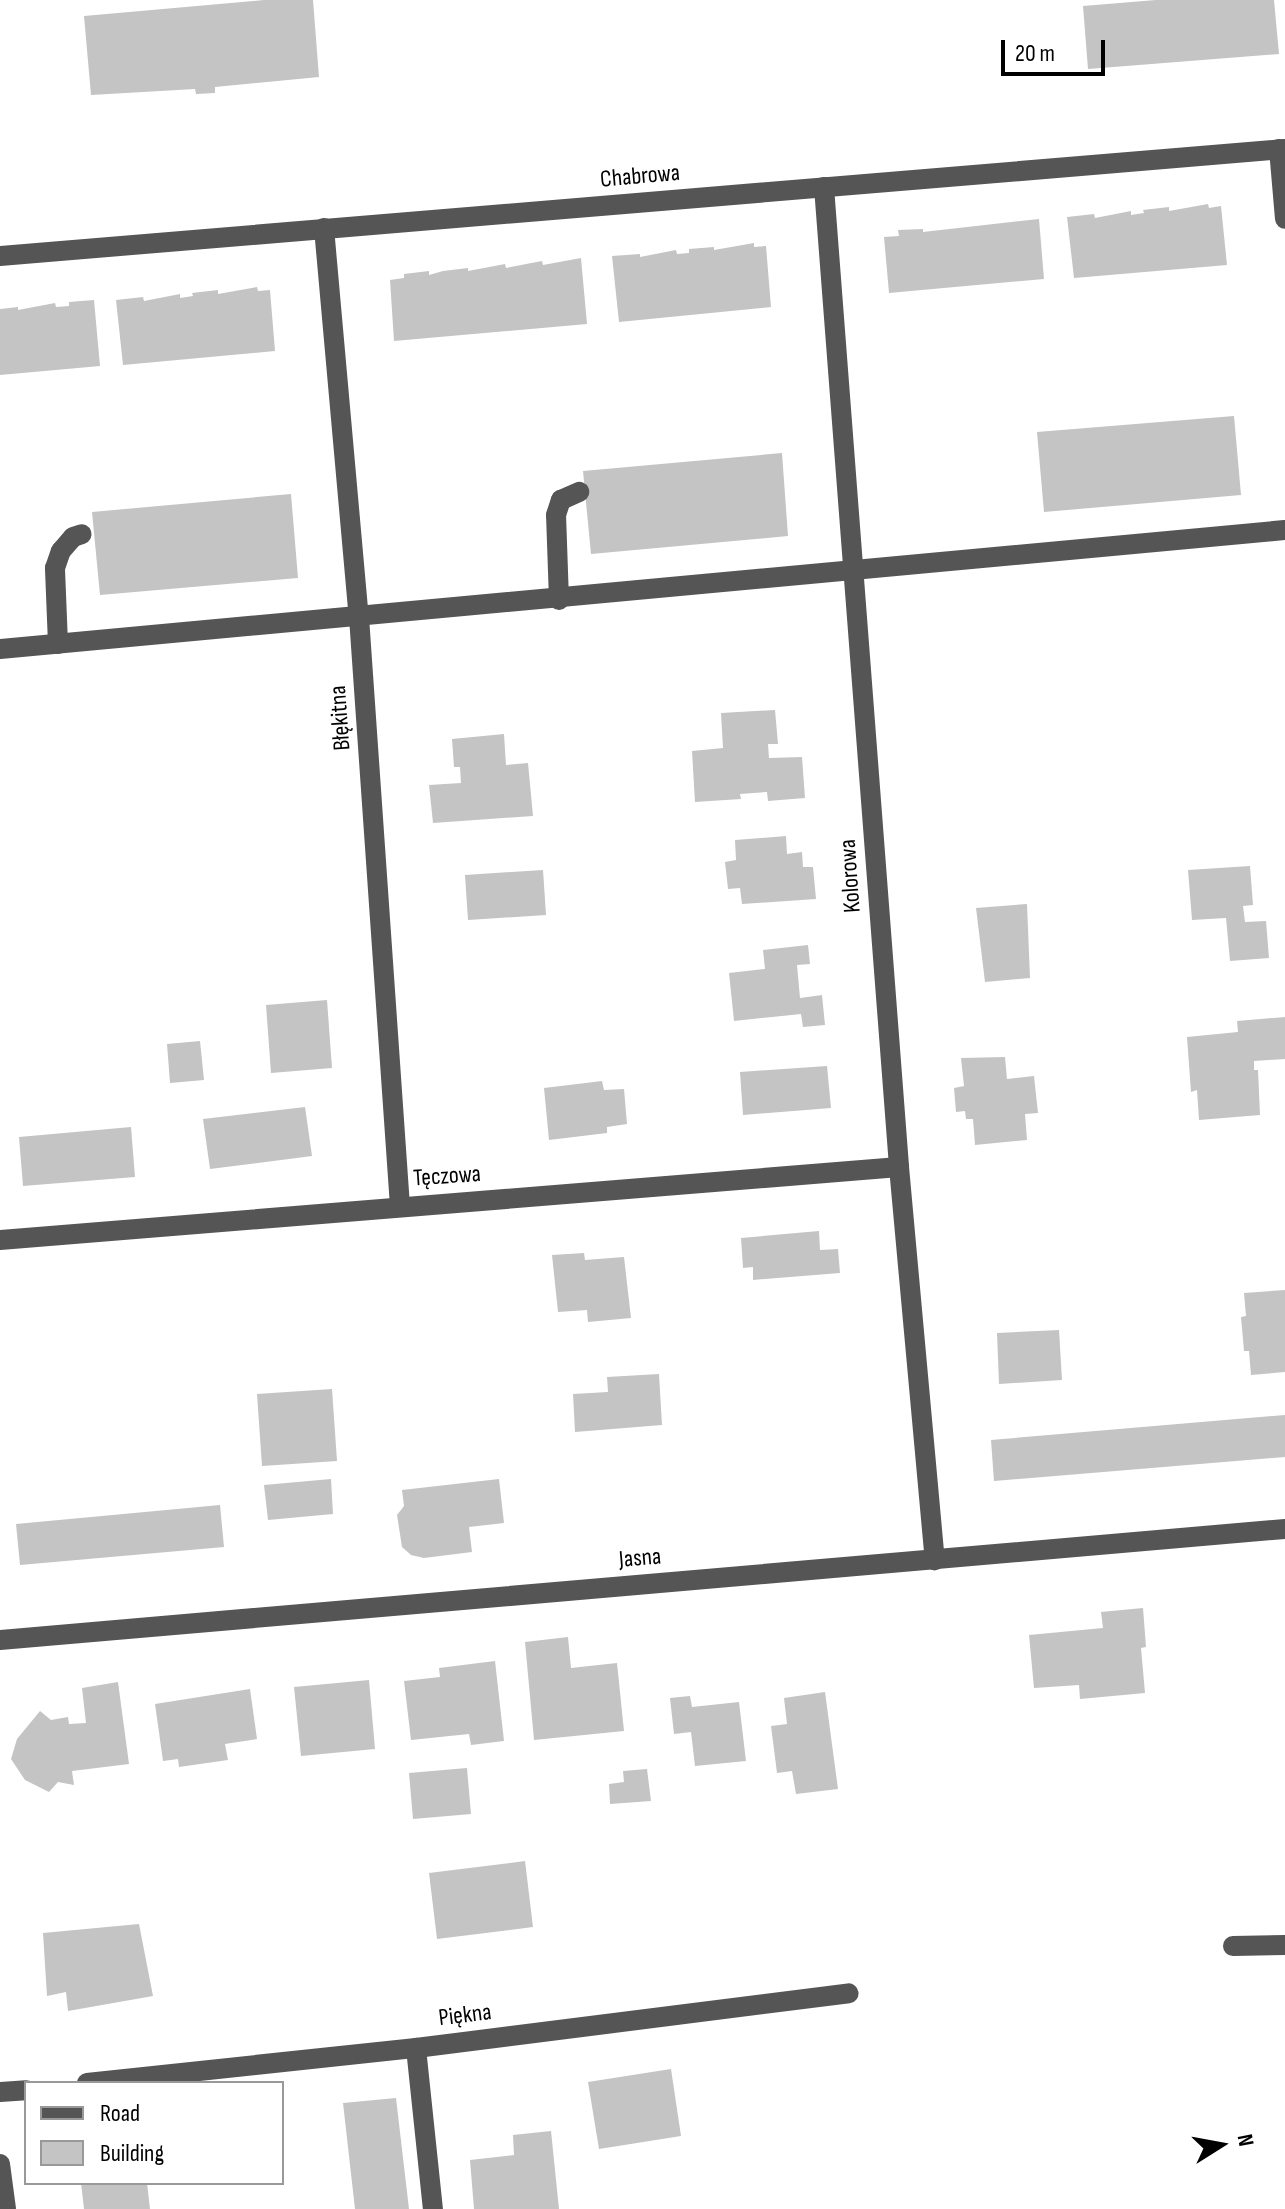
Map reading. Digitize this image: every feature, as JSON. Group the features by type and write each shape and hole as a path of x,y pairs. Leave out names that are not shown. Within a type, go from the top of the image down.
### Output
{"street":[{"name":"Chabrowa","path":"0,256 1282,149"},
{"path":"1282,149 1285,219"},
{"name":"Kolorowa","path":"824,187 899,1167 935,1560"},
{"name":"Błękitna","path":"324,228 359,617 400,1206"},
{"path":"559,600 556,515 561,500 579,492"},
{"path":"0,649 559,600 853,569 1285,530"},
{"path":"58,644 55,568 61,551 73,537 82,534"},
{"name":"Tęczowa","path":"0,1240 899,1167"},
{"name":"Jasna","path":"0,1640 1285,1529"},
{"path":"1233,1946 1285,1945"},
{"name":"Piękna","path":"106,2081 416,2048 849,1993"},
{"path":"416,2048 433,2209"},
{"path":"0,2092 24,2090"},
{"path":"0,2164 6,2209"}],"building":[{"path":"264,0 313,0 319,77 215,87 215,93 196,94 195,89 91,95 84,16"},
{"path":"1156,0 1274,0 1279,54 1088,69 1083,6"},
{"path":"1208,204 1209,208 1221,206 1227,265 1074,278 1067,217 1094,214 1095,218 1131,211 1131,215 1144,213 1143,210 1169,207 1169,211"},
{"path":"1039,219 1044,279 889,293 884,237 899,236 898,230 923,229 923,232"},
{"path":"754,243 754,247 766,246 771,307 619,322 612,256 640,254 640,257 676,250 677,254 689,253 689,249 714,247 714,250"},
{"path":"581,258 587,324 394,341 390,280 404,278 404,274 429,271 429,275 505,264 506,268 542,261 543,265"},
{"path":"257,287 258,291 270,290 275,351 123,365 116,300 143,297 144,301 180,294 180,298 193,296 192,293 218,290 218,294"},
{"path":"94,300 100,366 0,375 0,309 18,307 18,310 55,303 56,307 69,306 69,302"},
{"path":"1234,416 1241,495 1044,512 1037,432"},
{"path":"782,453 788,536 591,554 583,471"},
{"path":"291,494 298,578 100,595 92,512"},
{"path":"775,710 778,744 768,744 769,758 802,757 805,798 768,801 767,792 740,794 741,799 695,802 692,751 723,748 721,713"},
{"path":"504,734 506,765 528,763 533,816 433,823 429,785 461,783 460,767 454,767 452,739"},
{"path":"786,836 787,854 802,852 803,867 813,867 816,899 742,904 740,888 728,889 725,862 736,860 735,840"},
{"path":"1250,866 1253,905 1243,906 1245,922 1266,921 1269,958 1230,961 1226,918 1192,920 1188,870"},
{"path":"543,870 546,915 468,920 465,875"},
{"path":"1027,904 1030,978 985,982 976,908"},
{"path":"808,945 810,964 797,965 800,998 822,995 825,1025 803,1027 801,1014 734,1021 729,973 765,969 763,950"},
{"path":"327,1000 332,1068 271,1073 266,1005"},
{"path":"1285,1017 1285,1059 1254,1061 1254,1070 1258,1070 1260,1115 1199,1120 1197,1090 1191,1092 1187,1037 1238,1032 1237,1021"},
{"path":"200,1041 204,1080 170,1083 167,1044"},
{"path":"1005,1057 1007,1079 1034,1076 1038,1113 1025,1114 1027,1140 975,1145 973,1119 966,1119 965,1111 956,1112 954,1088 964,1086 961,1058"},
{"path":"827,1066 831,1108 743,1115 740,1072"},
{"path":"602,1081 604,1090 624,1089 627,1124 607,1127 607,1133 549,1140 544,1088"},
{"path":"305,1107 312,1156 210,1169 203,1119"},
{"path":"131,1127 135,1177 23,1186 19,1137"},
{"path":"819,1231 820,1250 838,1249 840,1273 753,1280 753,1267 743,1268 741,1238"},
{"path":"584,1253 585,1260 624,1257 631,1318 588,1322 587,1310 558,1312 552,1255"},
{"path":"1285,1290 1285,1372 1251,1375 1249,1351 1244,1351 1241,1317 1246,1316 1244,1293"},
{"path":"1059,1330 1062,1380 999,1384 997,1333"},
{"path":"659,1374 662,1425 575,1432 573,1394 608,1392 607,1377"},
{"path":"332,1389 337,1461 262,1466 257,1394"},
{"path":"1285,1415 1285,1457 994,1481 991,1440"},
{"path":"331,1479 333,1514 268,1520 264,1485"},
{"path":"499,1479 504,1523 469,1527 472,1552 424,1558 411,1555 402,1547 397,1515 404,1506 402,1490"},
{"path":"220,1505 224,1547 20,1565 16,1524"},
{"path":"1143,1608 1146,1647 1141,1648 1145,1693 1080,1699 1079,1685 1034,1688 1029,1635 1103,1628 1101,1612"},
{"path":"568,1637 571,1668 617,1663 624,1731 534,1740 525,1642"},
{"path":"495,1661 504,1741 471,1745 469,1734 411,1740 404,1681 440,1677 439,1668"},
{"path":"369,1680 375,1749 301,1756 294,1687"},
{"path":"118,1682 129,1764 72,1771 74,1785 58,1782 49,1792 25,1780 11,1759 17,1739 40,1711 51,1720 68,1717 69,1724 86,1723 82,1688"},
{"path":"250,1689 257,1739 225,1744 228,1760 179,1767 178,1759 163,1761 155,1704"},
{"path":"825,1692 838,1789 796,1794 792,1771 777,1773 771,1726 787,1724 784,1698"},
{"path":"690,1696 692,1707 739,1702 746,1761 695,1766 691,1732 674,1734 670,1698"},
{"path":"467,1768 471,1814 413,1819 409,1773"},
{"path":"647,1769 651,1801 610,1804 609,1784 624,1782 623,1771"},
{"path":"525,1861 533,1927 437,1939 429,1873"},
{"path":"139,1924 153,1996 68,2011 66,1992 47,1996 43,1933"},
{"path":"671,2069 681,2136 599,2149 588,2082"},
{"path":"396,2098 409,2209 355,2209 343,2103"},
{"path":"551,2131 559,2209 474,2209 470,2160 514,2155 513,2135"},
{"path":"81,2185 147,2185 150,2209 84,2209"}]}
